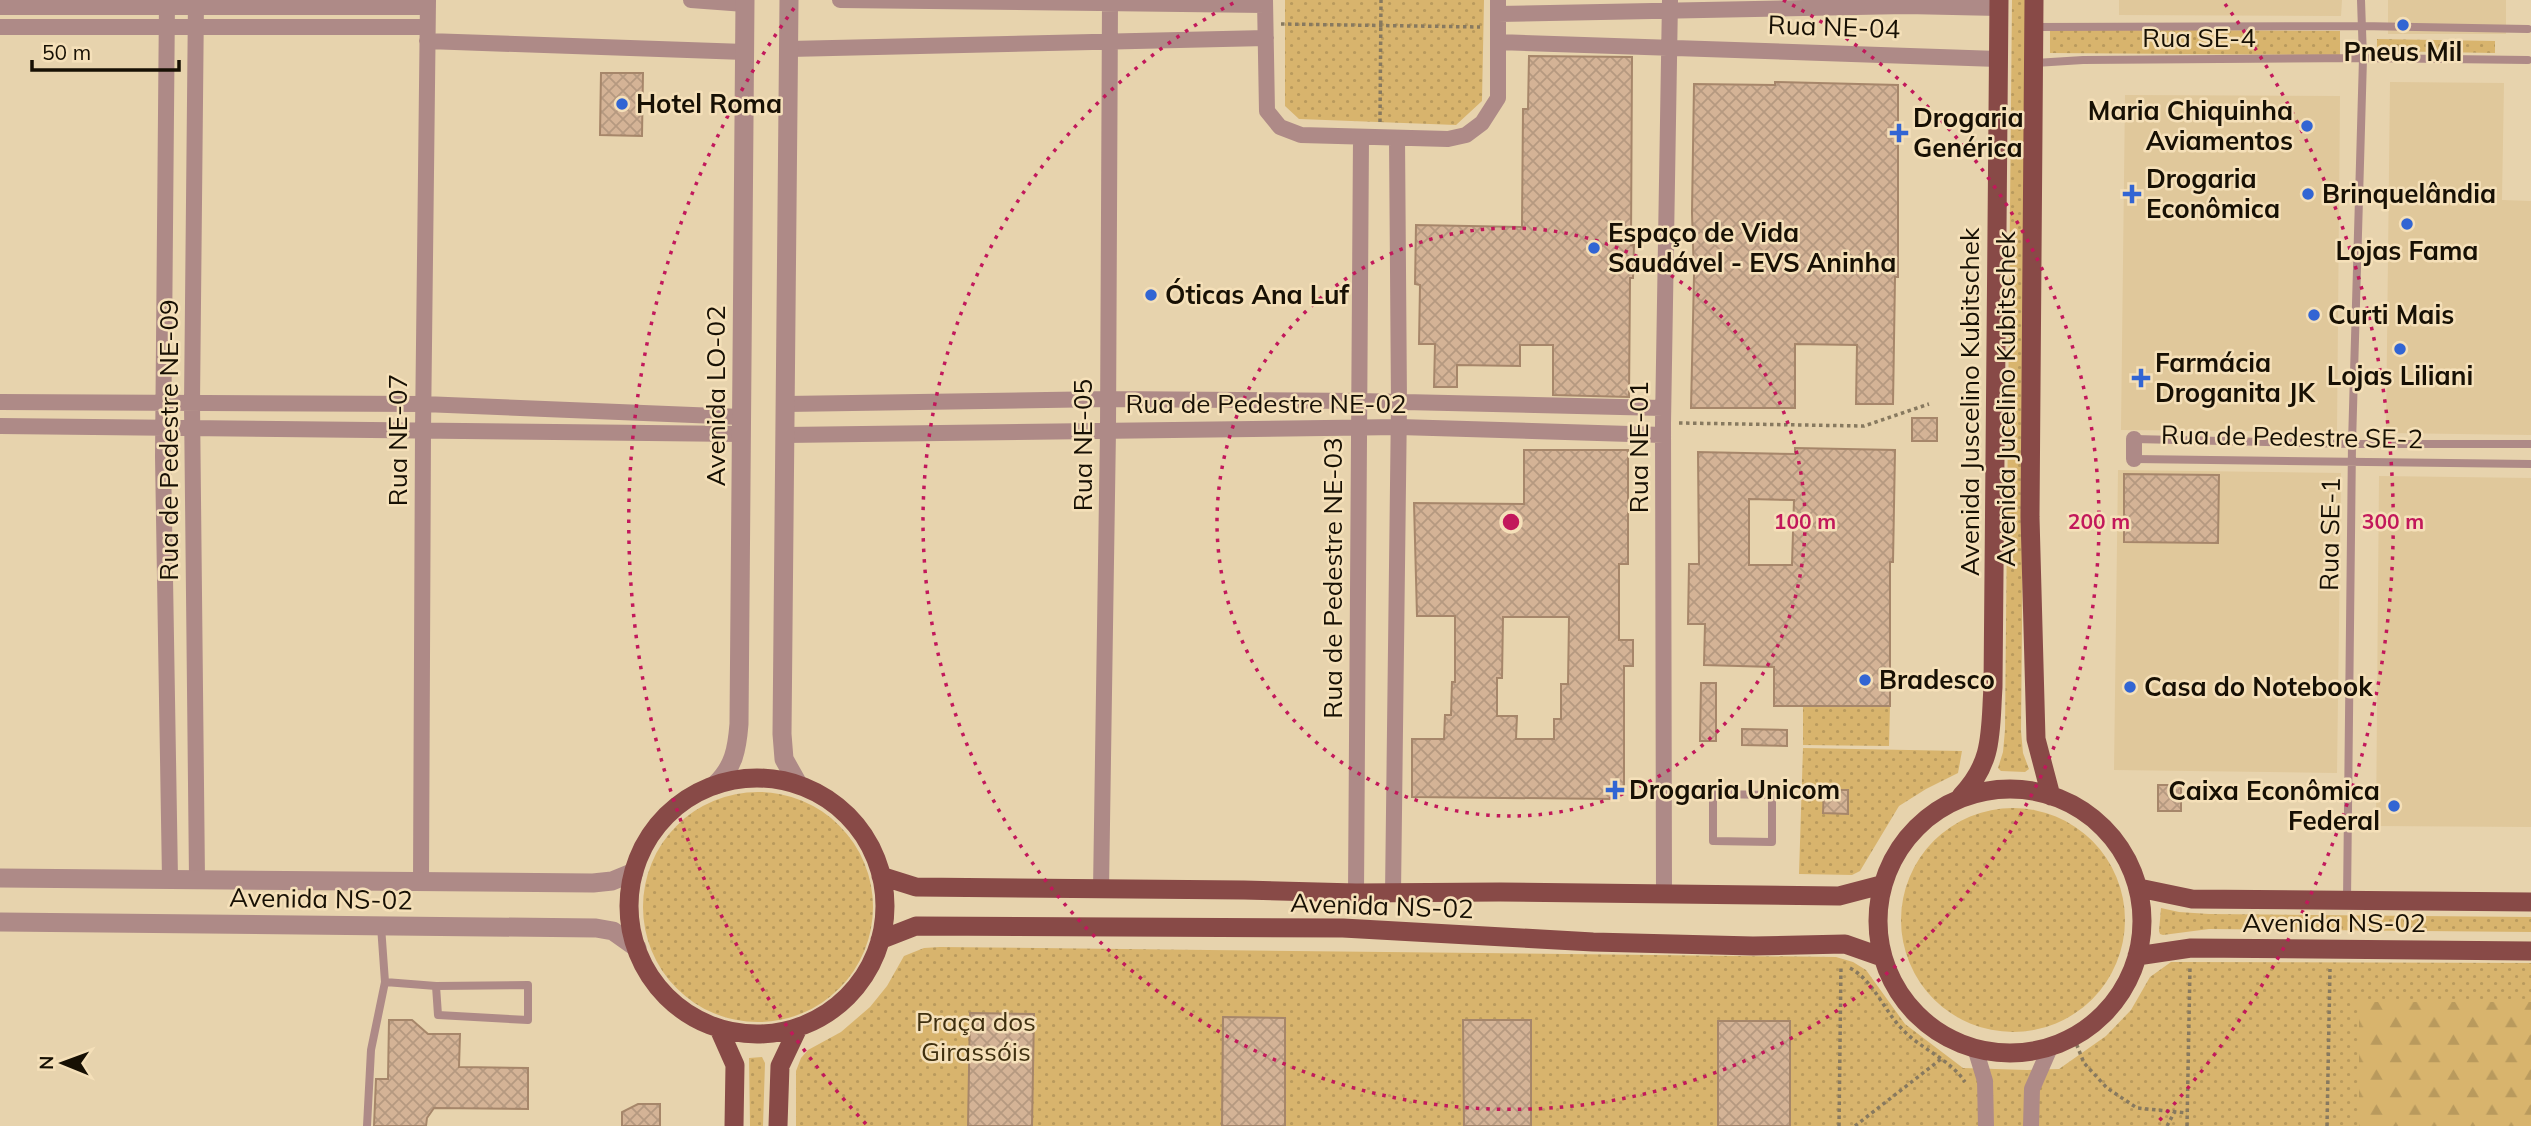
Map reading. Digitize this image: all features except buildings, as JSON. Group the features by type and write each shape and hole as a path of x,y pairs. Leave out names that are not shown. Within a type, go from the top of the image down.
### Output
{"main road":[{"name":"Avenida Jucelino Kubitschek","path":"2034,0 2030,517 2036,738 2050,796"},
{"name":"Avenida Juscelino Kubitschek","path":"1961,796 1984,766 1990,740 1993,687 1999,4"},
{"path":"754,778 779,779 798,784 826,798 852,819 871,847 881,876 885,910 880,940 867,972 851,993 827,1014 798,1028 759,1035 719,1029 697,1019 669,999 650,977 637,948 630,911 634,872 646,844 664,818 690,797 715,785 754,778"},
{"path":"2007,789 2050,796 2073,805 2098,821 2123,850 2139,888 2141,921 2137,956 2123,991 2103,1015 2074,1038 2049,1050 2010,1053 1975,1048 1945,1035 1926,1021 1908,1003 1891,979 1882,957 1876,927 1881,885 1894,858 1913,831 1961,796 2007,789"},
{"name":"Avenida NS-02","path":"881,876 916,887 1393,894 1500,892 1839,896 1881,885"},
{"name":"Avenida NS-02","path":"2139,888 2192,898 2531,902"},
{"name":"Avenida NS-02","path":"880,940 916,926 1343,928 1593,942 1753,946 1845,944 1882,957"},
{"name":"Avenida NS-02","path":"2137,956 2191,948 2531,951"},
{"path":"778,1126 780,1066 798,1028"},
{"path":"719,1029 735,1063 734,1126"}],"street":[{"path":"691,0 745,2"},
{"path":"789,0 782,742 785,762 798,784"},
{"path":"839,0 1265,3 1267,111 1280,127 1301,135 1361,138 1448,139 1466,135 1482,123 1497,98 1498,21"},
{"name":"Avenida LO-02","path":"715,785 732,765 739,730 745,2"},
{"name":"Rua NE-05","path":"1101,890 1108,430 1110,2"},
{"name":"Rua de Pedestre NE-09","path":"167,4 163,428 170,879"},
{"name":"Rua de Pedestre NE-09","path":"196,4 192,428 197,879"},
{"path":"0,7 428,4"},
{"name":"Rua NE-07","path":"421,881 428,4"},
{"name":"Rua NE-04","path":"1498,21 1670,6 1999,4"},
{"name":"Rua NE-01","path":"1664,895 1663,422 1670,6"},
{"name":"Rua NE-04","path":"1498,21 1668,47 1998,59"},
{"path":"0,27 195,27 427,34 745,52"},
{"path":"789,49 1110,42 1266,31"},
{"name":"Rua de Pedestre NE-03","path":"1356,893 1361,138"},
{"path":"1393,894 1399,427 1397,138"},
{"name":"Rua de Pedestre NE-02","path":"786,404 1108,399 1359,401 1663,422"},
{"path":"0,402 423,404 741,425"},
{"name":"Rua de Pedestre NE-02","path":"785,435 1663,422"},
{"path":"0,426 423,431 741,425"},
{"name":"Rua de Pedestre SE-2","path":"2134,439 2134,459"},
{"name":"Avenida NS-02","path":"0,878 606,882 634,872"},
{"name":"Avenida NS-02","path":"0,922 603,928 622,936 637,948"},
{"path":"1975,1048 1985,1082 1986,1126"},
{"path":"2031,1126 2034,1085 2049,1050"}],"lane":[{"name":"Rua SE-1","path":"2347,900 2352,444 2363,58 2361,0"},
{"name":"Rua SE-4","path":"2034,27 2360,26 2528,29"},
{"name":"Rua SE-4","path":"2035,63 2083,60 2363,58 2528,60"},
{"name":"Rua de Pedestre SE-2","path":"2134,439 2352,444 2531,444"},
{"name":"Rua de Pedestre SE-2","path":"2134,459 2531,464"},
{"path":"1713,794 1772,794 1772,842 1713,841 1713,794"},
{"path":"367,1126 371,1050 385,982 382,926"},
{"path":"385,982 436,986 528,985 528,1020 438,1015 436,986"}],"path":[{"path":"1380,138 1381,0"},
{"path":"1266,31 1498,21"},
{"path":"1663,422 1864,426 1929,404"},
{"path":"2187,1126 2191,948"},
{"path":"2327,1126 2330,949"},
{"path":"1839,1126 1841,965 1864,978 1900,1028 1964,1079 1967,1090"},
{"path":"2074,1038 2084,1063 2107,1088 2137,1108 2187,1113"},
{"path":"1855,1126 1941,1059"},
{"path":"2167,1126 2175,1111"}],"shaded area":[{"path":"2119,0 2342,0 2341,16 2119,15"},
{"path":"2388,0 2506,0 2506,34 2388,34"},
{"path":"2390,82 2504,83 2502,200 2531,201 2531,435 2386,433"},
{"path":"2125,95 2340,96 2337,432 2121,430"},
{"path":"2118,470 2341,473 2337,773 2114,770"},
{"path":"2379,476 2531,478 2531,827 2376,826"}],"green space":[{"path":"1285,0 1484,0 1482,101 1456,125 1299,119 1285,106"},
{"path":"2012,0 2028,0 2021,731 2023,753 2029,769 2025,772 2001,771 1998,768 2005,730"},
{"path":"2050,29 2340,31 2340,55 2050,53"},
{"path":"2377,39 2495,41 2495,53 2377,51"},
{"path":"1803,706 1890,706 1889,746 1803,745"},
{"path":"1803,748 1962,751 1958,773 1899,806 1860,871 1852,875 1799,874"},
{"path":"758,792 780,794 802,801 822,811 847,834 868,874 873,907 871,929 864,951 854,971 831,996 791,1017 758,1022 736,1020 714,1013 694,1003 669,980 648,940 643,907 645,885 652,863 662,843 685,818 725,797"},
{"path":"2013,808 2035,810 2056,817 2075,827 2092,841 2106,858 2116,877 2123,898 2123,942 2116,963 2106,982 2092,999 2075,1013 2056,1023 2035,1030 2013,1032 1991,1030 1970,1023 1951,1013 1934,999 1920,982 1910,963 1903,942 1901,920 1903,898 1910,877 1920,858 1934,841 1951,827 1970,817 1991,810"},
{"path":"2161,908 2209,914 2531,917 2531,932 2209,929 2163,935 2159,931"},
{"name":"Praça dos Girassóis","path":"924,948 1836,957 1853,962 1866,970 1905,1024 1963,1068 2027,1070 2059,1069 2106,1036 2131,1010 2150,977 2171,962 2531,963 2531,1126 796,1126 796,1071 801,1058 808,1050 841,1032 870,1007 887,986 904,956"},
{"path":"2359,1002 2531,1002 2531,1126 2359,1126"},
{"path":"762,1057 765,1063 763,1126 750,1126 749,1058"}],"place":[{"name":"Pneus Mil","path":"2403,25"},
{"name":"Hotel Roma","path":"622,104"},
{"name":"Maria Chiquinha Aviamentos","path":"2307,126"},
{"name":"Drogaria Genérica","path":"1899,133"},
{"name":"Drogaria Econômica","path":"2132,194"},
{"name":"Brinquelândia","path":"2308,194"},
{"name":"Lojas Fama","path":"2407,224"},
{"name":"Espaço de Vida Saudável - EVS Aninha","path":"1594,248"},
{"name":"Óticas Ana Luf","path":"1151,295"},
{"name":"Curti Mais","path":"2314,315"},
{"name":"Lojas Liliani","path":"2400,349"},
{"name":"Farmácia Droganita JK","path":"2141,378"},
{"name":"Bradesco","path":"1865,680"},
{"name":"Casa do Notebook","path":"2130,687"},
{"name":"Drogaria Unicom","path":"1615,790"},
{"name":"Caixa Econômica Federal","path":"2394,806"}]}
